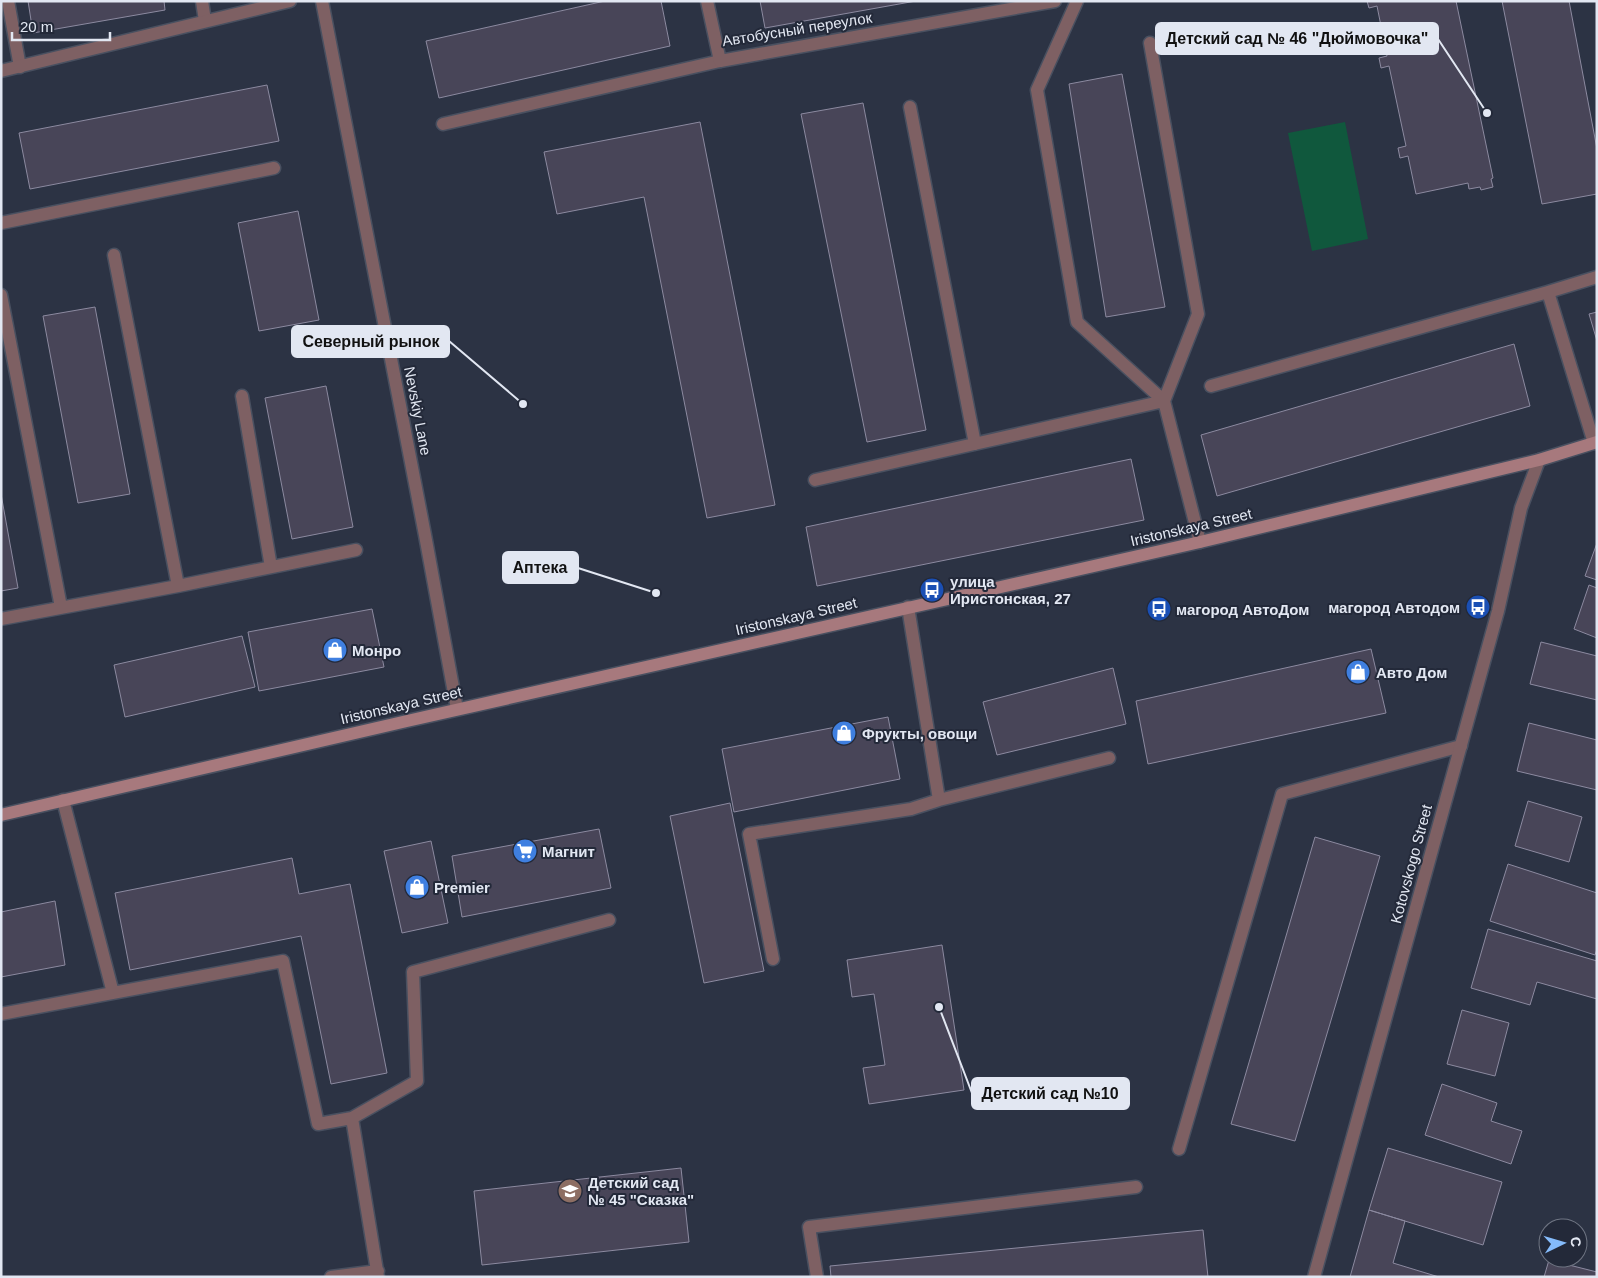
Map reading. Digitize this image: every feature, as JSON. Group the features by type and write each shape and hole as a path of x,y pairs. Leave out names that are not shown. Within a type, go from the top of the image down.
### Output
{"main road":[{"name":"Iristonskaya Street","path":"1,815 457,709 1200,542 1540,460 1595,443"}],"street":[{"path":"8,1 20,67"},
{"path":"202,1 206,21"},
{"path":"1,71 290,1"},
{"name":"Nevskiy Lane","path":"322,1 457,709"},
{"name":"Автобусный переулок","path":"707,1 720,61 1056,1"},
{"path":"1077,1 1037,90 1077,322 1164,401 1200,542"},
{"path":"1150,43 1198,314 1164,401"},
{"path":"443,124 720,61"},
{"path":"910,107 975,444"},
{"path":"1,223 274,168"},
{"path":"114,255 178,586"},
{"path":"1211,386 1597,277"},
{"path":"1548,292 1595,443"},
{"path":"1,295 3,316 61,607"},
{"path":"242,396 271,567"},
{"path":"815,480 1164,401"},
{"name":"Kotovskogo Street","path":"1314,1277 1498,611 1521,508 1540,460"},
{"path":"1,620 356,550"},
{"path":"908,608 939,800"},
{"path":"1179,1149 1282,794 1461,746"},
{"path":"773,960 749,834 911,808 1109,758"},
{"path":"63,800 113,993"},
{"path":"1,1014 283,961 318,1124 352,1118 416,1081 414,972 609,920"},
{"path":"331,1277 378,1274 352,1118"},
{"path":"817,1277 809,1227 1136,1187"}],"green space":[{"path":"1345,122 1368,239 1312,251 1288,133"}],"building":[{"path":"28,1 164,1 165,10 33,33"},
{"path":"605,1 661,1 670,46 439,98 426,41"},
{"path":"760,1 916,1 765,28"},
{"path":"1367,1 1456,1 1493,178 1491,179 1493,187 1481,190 1480,187 1469,189 1468,183 1416,194 1408,156 1400,158 1398,148 1406,146 1389,66 1381,68 1379,58 1387,56 1377,6 1369,8"},
{"path":"1502,1 1569,1 1597,149 1597,194 1542,204"},
{"path":"1122,74 1165,307 1106,317 1069,84"},
{"path":"267,85 279,141 30,189 19,133"},
{"path":"863,103 926,430 867,442 801,114"},
{"path":"700,122 775,505 707,518 644,197 557,214 544,152"},
{"path":"298,211 319,320 259,331 238,223"},
{"path":"95,307 130,494 78,503 43,316"},
{"path":"1597,312 1597,341 1589,314"},
{"path":"1514,344 1530,406 1217,496 1201,435"},
{"path":"326,386 353,527 292,539 265,398"},
{"path":"1131,459 1144,520 817,586 806,527"},
{"path":"1,494 18,588 1,591"},
{"path":"1597,543 1597,580 1585,576"},
{"path":"1589,585 1597,588 1597,638 1574,629"},
{"path":"372,609 384,667 259,691 248,632"},
{"path":"242,636 255,687 125,717 114,665"},
{"path":"1541,642 1597,656 1597,700 1530,684"},
{"path":"1371,649 1386,713 1148,764 1136,701"},
{"path":"1113,668 1126,724 997,755 983,702"},
{"path":"888,717 900,779 734,812 722,749"},
{"path":"1529,723 1597,740 1597,790 1517,771"},
{"path":"1528,801 1582,817 1569,862 1515,846"},
{"path":"730,803 764,971 704,983 670,816"},
{"path":"599,829 611,888 462,917 452,856"},
{"path":"1315,837 1380,856 1295,1141 1231,1124"},
{"name":"Premier","path":"431,841 448,923 402,933 384,851"},
{"path":"292,858 299,894 350,884 387,1073 331,1084 301,936 130,970 115,893"},
{"path":"1508,864 1597,893 1597,949 1595,955 1490,921"},
{"path":"55,901 65,965 1,977 1,912"},
{"path":"1488,929 1597,961 1597,999 1537,982 1530,1005 1471,988"},
{"path":"942,945 964,1090 869,1104 863,1068 885,1065 874,994 852,997 847,960"},
{"path":"1462,1010 1509,1023 1495,1076 1447,1064"},
{"path":"1442,1084 1497,1103 1491,1121 1522,1131 1511,1164 1425,1135"},
{"path":"1388,1148 1502,1182 1483,1245 1369,1210"},
{"path":"681,1168 689,1242 482,1265 474,1191"},
{"path":"1369,1210 1405,1221 1393,1263 1439,1277 1350,1277"},
{"path":"1203,1230 1208,1277 831,1277 830,1266"},
{"path":"1547,1268 1581,1268 1597,1272 1597,1277 1544,1277"}],"place":[{"name":"Детский сад № 46 \"Дюймовочка\"","path":"1487,113"},
{"name":"Северный рынок","path":"523,404"},
{"name":"улица Иристонская, 27","path":"932,590"},
{"name":"Аптека","path":"656,593"},
{"name":"магород Автодом","path":"1478,607"},
{"name":"магород АвтоДом","path":"1159,609"},
{"name":"Монро","path":"335,650"},
{"name":"Авто Дом","path":"1358,672"},
{"name":"Фрукты, овощи","path":"844,733"},
{"name":"Магнит","path":"525,851"},
{"name":"Premier","path":"417,887"},
{"name":"Детский сад №10","path":"939,1007"},
{"name":"Детский сад № 45 \"Сказка\"","path":"570,1191"}]}
